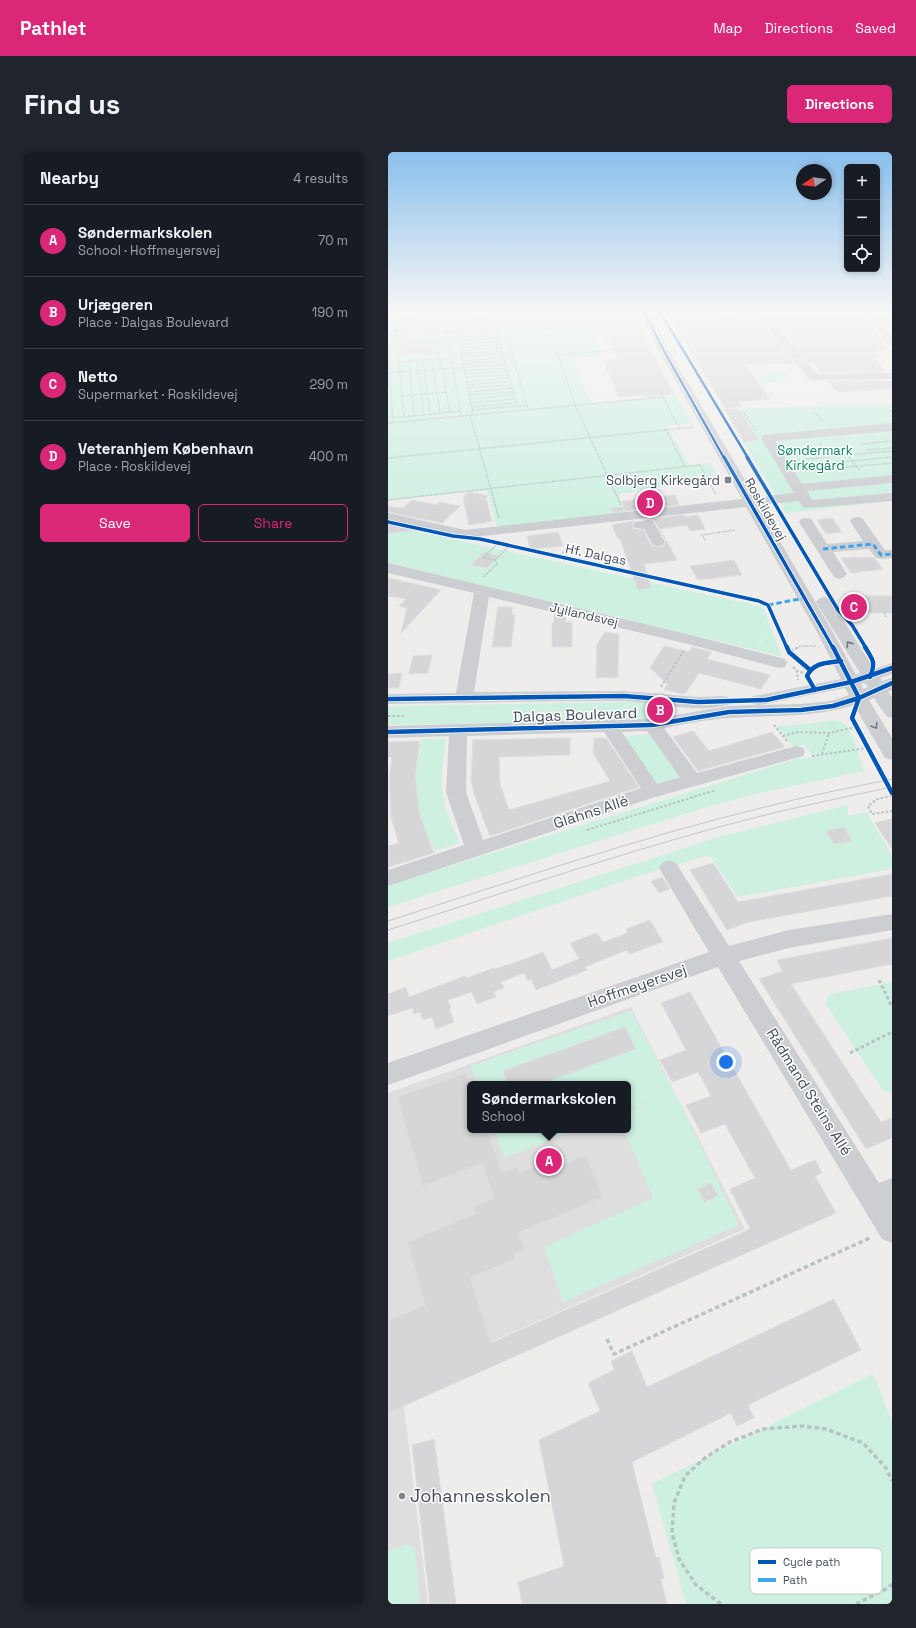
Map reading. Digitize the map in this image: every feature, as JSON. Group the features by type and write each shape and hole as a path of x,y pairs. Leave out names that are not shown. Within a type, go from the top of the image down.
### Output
{"street":[{"name":"Roskildevej","path":"686,378 756,501 855,690 892,754"},
{"name":"Roskildevej","path":"691,387 706,426 880,683 892,712"},
{"path":"767,438 892,427"},
{"path":"767,438 787,456 800,492 808,504 892,497"},
{"path":"388,517 465,534 756,501 868,481 892,479"},
{"path":"857,521 881,555 892,554"},
{"path":"806,522 839,574"},
{"path":"640,525 648,524 658,542"},
{"path":"823,549 873,544"},
{"name":"Jyllandsvej","path":"388,568 787,662"},
{"path":"464,698 478,589"},
{"name":"Dalgas Boulevard","path":"388,699 624,696 698,702 766,700 811,691 855,690 880,683 892,668"},
{"name":"Dalgas Boulevard","path":"388,732 652,725 705,714 801,710 833,706 855,690"},
{"path":"652,725 693,781"},
{"path":"609,726 653,792"},
{"path":"458,731 456,792 476,850"},
{"name":"Glahns Allé","path":"388,878 653,792 796,752"},
{"name":"Rådmand Steins Allé","path":"669,868 724,956 883,1195 892,1228"},
{"name":"Hoffmeyersvej","path":"388,1074 724,956 789,939 892,922"}],"path":[{"path":"389,378 393,422"},
{"path":"400,378 404,416"},
{"path":"411,378 414,416"},
{"path":"420,378 424,415"},
{"path":"426,378 430,414"},
{"path":"435,378 440,413"},
{"path":"444,378 450,412"},
{"path":"455,378 461,415"},
{"path":"469,378 466,378 466,382 472,410 471,414 502,530"},
{"path":"466,382 509,378 517,406"},
{"path":"519,378 528,409"},
{"path":"566,378 575,405 618,498"},
{"path":"467,385 510,381"},
{"path":"468,388 511,385"},
{"path":"468,392 512,388"},
{"path":"402,396 446,392"},
{"path":"469,395 513,392"},
{"path":"470,399 514,395"},
{"path":"388,423 663,397 680,429"},
{"path":"470,403 515,399"},
{"path":"471,407 516,403"},
{"path":"472,410 527,405"},
{"path":"388,416 414,416 461,411"},
{"path":"744,413 760,437 767,438"},
{"path":"388,458 706,426"},
{"path":"666,430 685,467"},
{"path":"819,442 830,457"},
{"path":"869,453 862,444 892,442"},
{"path":"787,456 823,448"},
{"path":"866,450 892,448"},
{"path":"787,456 830,457 892,451"},
{"path":"787,456 827,453"},
{"path":"848,455 868,481"},
{"path":"798,466 892,457"},
{"path":"802,472 892,463"},
{"path":"388,500 700,465 722,505"},
{"path":"705,540 702,535 735,530"},
{"path":"489,542 515,548"},
{"path":"495,560 483,558 497,544"},
{"path":"495,560 508,547"},
{"path":"558,557 566,549 572,552"},
{"path":"478,589 497,564 495,560"},
{"path":"884,611 886,618"},
{"path":"654,698 691,640"},
{"path":"787,662 800,646 831,644"},
{"path":"786,646 787,662 797,671 808,671 807,676 811,691"},
{"path":"787,662 796,658"},
{"path":"787,662 797,671 797,678 811,691"},
{"path":"855,690 852,718 860,734"},
{"path":"775,711 773,724 796,752 812,756 867,748"},
{"path":"783,736 798,732 829,733 856,727"},
{"path":"822,754 829,733"},
{"path":"863,741 870,754"},
{"path":"892,796 877,799 868,806 872,814 892,811"},
{"path":"879,980 892,1007"},
{"path":"850,1052 892,1032"},
{"path":"607,1339 614,1354 892,1228"},
{"path":"720,1604 696,1585 679,1559 672,1533 674,1503 685,1476 706,1457 730,1442 763,1429 802,1426 826,1429 863,1443 886,1468 892,1481"},
{"path":"882,1591 892,1584"},
{"path":"856,1604 876,1594"}],"shaded area":[{"path":"631,1007 745,1229 401,1382 428,1604 388,1604 388,1093"}],"green space":[{"path":"388,378 581,378 591,403 676,396 691,423 667,426 689,465 711,463 720,481 635,490 635,492 618,494 626,512 497,527 487,490 388,500"},
{"path":"759,378 789,378 791,381 763,383"},
{"name":"Søndermark Kirkegård","path":"892,404 892,501 786,513 724,409"},
{"path":"388,525 763,607 782,657 756,650 767,632 755,650 388,563"},
{"path":"638,702 666,705 674,710 670,715 639,721 388,725 388,706"},
{"path":"835,720 844,723 848,727 864,771 755,794 717,804 388,907 388,885 796,759 814,757 803,744 794,747 777,726"},
{"path":"652,734 682,776 653,785 620,736"},
{"path":"422,739 446,739 442,772 443,797 448,815 460,843 435,851 423,825 417,804 416,782"},
{"path":"848,805 848,816 866,812 892,855 892,869 738,897 710,855 638,876 388,961 388,943 722,836"},
{"path":"892,982 892,1093 882,1089 825,1003 830,994"},
{"path":"631,1011 674,1091 739,1225 563,1302 544,1247 653,1198 625,1133 631,1133 631,1110 653,1100 631,1108 631,1081 476,1081 470,1066"},
{"path":"495,1133 567,1133 504,1158"},
{"path":"873,1374 892,1422 892,1604 686,1604 652,1484"},
{"path":"407,1544 415,1549 420,1600 417,1604 388,1604 388,1551"}],"building":[{"path":"611,378 665,378 675,394 646,397 644,395 618,397"},
{"path":"707,378 754,378 770,399 739,402 741,407 725,408"},
{"path":"828,381 891,381 892,389 837,392"},
{"path":"724,409 739,409 758,440 744,442"},
{"path":"468,492 488,496 486,498 492,521 469,525 463,497"},
{"path":"675,495 679,505 613,512 611,508 624,507 622,501"},
{"path":"412,500 437,505 439,502 460,506 442,523 388,512 388,506 400,508 404,507"},
{"path":"684,515 685,517 698,515 705,529 690,531 687,525 660,529 677,560 644,564 651,588 638,590 620,539 618,539 612,525 634,521 632,524 634,529 643,530 652,546 658,547 664,546 666,541 654,520 651,519"},
{"path":"832,518 842,532 826,534 817,520"},
{"path":"388,523 421,530 388,533"},
{"path":"558,532 563,546 530,549 527,536"},
{"path":"484,552 498,556 487,568 471,565"},
{"path":"873,557 883,569 851,573 841,558"},
{"path":"734,560 742,575 698,580 690,566"},
{"path":"388,578 441,590 401,633 407,608 399,606 406,599 388,596"},
{"path":"847,596 892,596 892,613 852,613"},
{"path":"498,607 512,607 512,615 515,615 511,647 492,647"},
{"path":"554,614 566,617 566,623 572,622 572,647 552,647 552,623 554,623"},
{"path":"605,632 619,634 618,677 596,678 597,644"},
{"path":"664,646 689,652 692,647 712,652 707,659 770,675 761,689 699,673 685,694 664,690 668,684 650,668"},
{"path":"432,655 428,673 409,674 413,656"},
{"path":"402,673 399,688 388,688 388,674"},
{"path":"693,731 709,751 772,732 785,747 698,771 673,737"},
{"path":"570,738 570,755 499,757 500,784 509,810 610,781 593,753 594,738 606,738 639,787 490,836 474,794 471,780 473,740"},
{"path":"420,741 415,776 419,813 434,853 388,867 388,846 399,843 391,817 389,778 392,757 388,757 388,742"},
{"path":"892,819 892,849 875,823"},
{"path":"844,827 852,841 834,844 826,831"},
{"path":"713,863 738,902 892,874 892,896 749,922 727,930 690,870"},
{"path":"662,877 670,889 659,893 651,881"},
{"path":"650,920 663,942 629,954 627,950 585,967 587,970 536,990 531,979 528,981 524,973 501,982 504,988 493,992 496,997 477,1004 472,992 448,1000 451,1008 449,1009 454,1022 436,1029 432,1017 423,1020 420,1012 414,1014 412,1008 388,1016 388,994 406,987 409,997 465,976 466,978 543,952 552,970 579,959 570,943 597,933 603,942 628,933 626,929"},
{"path":"892,938 892,964 791,984 881,1122 892,1118 892,1138 866,1149 759,979 782,971 777,960"},
{"path":"690,992 791,1170 815,1160 822,1173 815,1176 836,1213 388,1413 388,1320 425,1305 407,1242 475,1214 473,1207 494,1198 482,1163 423,1186 397,1097 466,1073 469,1081 467,1081 467,1133 488,1133 502,1172 517,1167 519,1173 555,1159 558,1166 586,1155 603,1197 518,1233 525,1250 514,1255 515,1259 470,1278 491,1343 750,1229 730,1189 755,1178 725,1124 701,1133 686,1105 711,1096 698,1072 672,1082 660,1060 686,1050 661,1003"},
{"path":"625,1027 636,1049 548,1081 507,1081 503,1071"},
{"path":"711,1183 718,1196 704,1202 698,1189"},
{"path":"834,1299 861,1350 748,1405 754,1418 737,1426 731,1413 632,1462 656,1558 659,1557 664,1578 661,1579 667,1604 522,1604 518,1582 564,1566 539,1440 600,1411 588,1383 614,1370 611,1361 632,1351 647,1387"},
{"path":"434,1439 456,1604 430,1604 412,1445"}],"tram line":[{"path":"388,921 670,832 781,803 892,779"},
{"path":"388,930 575,870 717,827 892,787"}],"marked path":[{"path":"823,549 873,544 881,555 892,554"},
{"path":"768,605 805,598"}],"cycle path":[{"path":"679,378 841,661 859,698 852,718 892,793"},
{"path":"699,378 838,610 852,625 874,661 874,667 870,677"},
{"name":"Hf. Dalgas","path":"388,522 453,536 480,539 759,601 768,605 789,652 809,669"},
{"path":"815,690 807,676 809,671 817,665 841,661"},
{"path":"388,699 624,696 698,702 766,700 851,682 892,668"},
{"path":"388,732 652,725 729,712 801,710 833,706 859,698 892,683"}],"place":[{"name":"Solbjerg Kirkegård","path":"728,480"},
{"name":"Veteranhjem København","path":"650,503"},
{"name":"Netto","path":"854,607"},
{"name":"Urjægeren","path":"660,710"},
{"name":"Søndermarkskolen","path":"549,1161"},
{"name":"Johannesskolen","path":"402,1496"}]}
